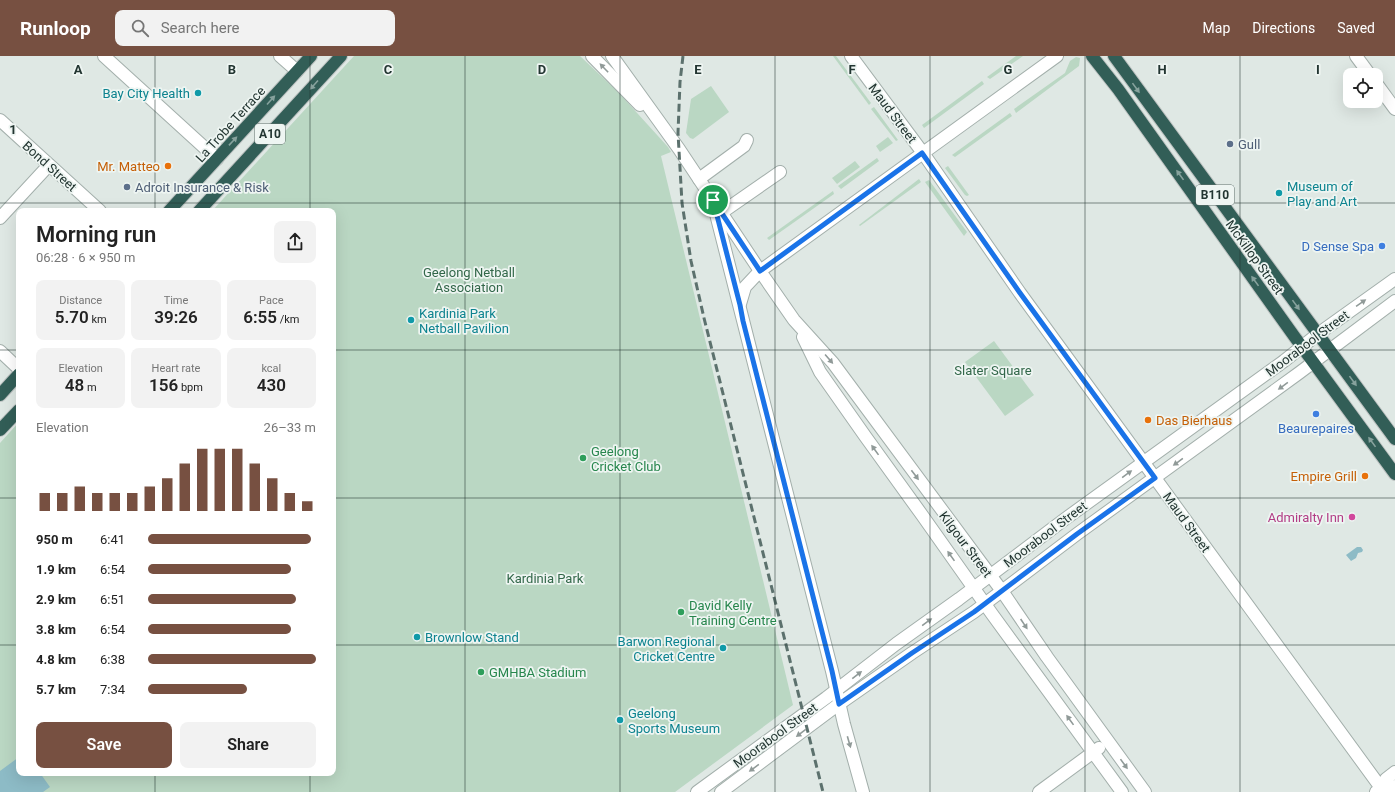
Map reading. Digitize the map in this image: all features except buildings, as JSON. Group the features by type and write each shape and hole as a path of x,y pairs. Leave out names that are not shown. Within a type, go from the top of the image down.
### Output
{"highway":[{"name":"La Trobe Terrace","path":"172,208 311,56"},
{"name":"A10","path":"202,208 341,56"},
{"name":"McKillop Street","path":"1092,56 1118,89 1395,474"},
{"name":"McKillop Street","path":"1114,56 1395,439"},
{"path":"0,395 16,377"},
{"path":"0,430 16,413"}],"street":[{"path":"104,56 217,159"},
{"path":"280,56 297,71"},
{"name":"Kilgour Street","path":"592,56 662,127"},
{"name":"Kilgour Street","path":"612,56 699,179 794,320 833,363 1002,591 1047,657 1145,792"},
{"name":"Maud Street","path":"851,56 922,153 1024,299 1380,791"},
{"path":"740,305 745,287 760,271 1057,56"},
{"path":"1356,56 1365,68"},
{"path":"1383,93 1395,109"},
{"name":"Bond Street","path":"0,120 97,208"},
{"path":"699,179 748,144"},
{"path":"0,218 49,165"},
{"path":"721,213 780,172"},
{"path":"713,200 839,704 863,792"},
{"name":"Moorabool Street","path":"697,792 1143,462 1271,371 1318,334 1395,279"},
{"name":"Moorabool Street","path":"721,792 839,704 985,604 1077,534 1314,362 1395,300"},
{"name":"Kilgour Street","path":"794,320 820,372 985,604 1122,792"},
{"path":"0,351 16,366"},
{"path":"865,436 879,427"},
{"path":"922,515 937,505"},
{"path":"1039,792 1107,741"},
{"path":"1380,791 1386,779 1395,772"},
{"path":"1380,791 1395,786"}],"green space":[{"name":"Kardinia Park","path":"354,56 580,56 618,92 671,152 661,156 793,705 675,792 0,792 0,443 16,425 16,776 336,776 336,208 215,208"},
{"path":"833,56 836,56 871,103 869,105"},
{"path":"1016,56 1023,56 990,79 987,77"},
{"path":"1076,57 1080,58 1079,66 1016,113 1014,109 1065,73 1070,61"},
{"path":"982,81 984,84 924,128 922,125"},
{"path":"711,86 729,112 693,139 690,138 686,133 691,99"},
{"path":"874,107 898,140 896,141 871,109"},
{"path":"1010,113 1012,116 955,157 952,155"},
{"path":"888,137 893,143 880,152 876,146"},
{"path":"877,158 879,161 841,189 838,186"},
{"path":"855,161 860,167 837,184 832,178"},
{"path":"948,166 969,195 965,195 945,168"},
{"path":"919,179 921,182 860,226 859,225"},
{"path":"929,180 967,232 964,236 925,182"},
{"path":"833,191 834,194 769,240 767,238"},
{"name":"Slater Square","path":"994,341 1034,395 1005,416 965,362"}],"water":[{"path":"1357,547 1361,547 1363,550 1351,561 1346,555"},
{"path":"16,759 16,776 42,776 50,787 43,792 0,792 0,771"}],"railway":[{"path":"683,56 680,82 678,133 682,203 691,261 823,792"}],"place":[{"name":"Bay City Health","path":"198,93"},
{"name":"Gull","path":"1230,144"},
{"name":"Mr. Matteo","path":"168,166"},
{"name":"Adroit Insurance & Risk","path":"127,187"},
{"name":"Museum of Play and Art","path":"1279,193"},
{"name":"D Sense Spa","path":"1382,246"},
{"name":"Kardinia Park Netball Pavilion","path":"411,320"},
{"name":"Beaurepaires","path":"1316,414"},
{"name":"Das Bierhaus","path":"1148,420"},
{"name":"Geelong Cricket Club","path":"583,458"},
{"name":"Empire Grill","path":"1365,476"},
{"name":"Admiralty Inn","path":"1352,517"},
{"name":"David Kelly Training Centre","path":"681,612"},
{"name":"Brownlow Stand","path":"417,637"},
{"name":"Barwon Regional Cricket Centre","path":"723,648"},
{"name":"GMHBA Stadium","path":"481,672"},
{"name":"Geelong Sports Museum","path":"620,720"}],"route":[{"path":"922,153 1020,293 1155,478 1077,534 1016,582 839,704 832,671 713,200 760,271 922,153"}],"park label":[{"name":"Geelong Netball Association","path":"469,280"}]}
